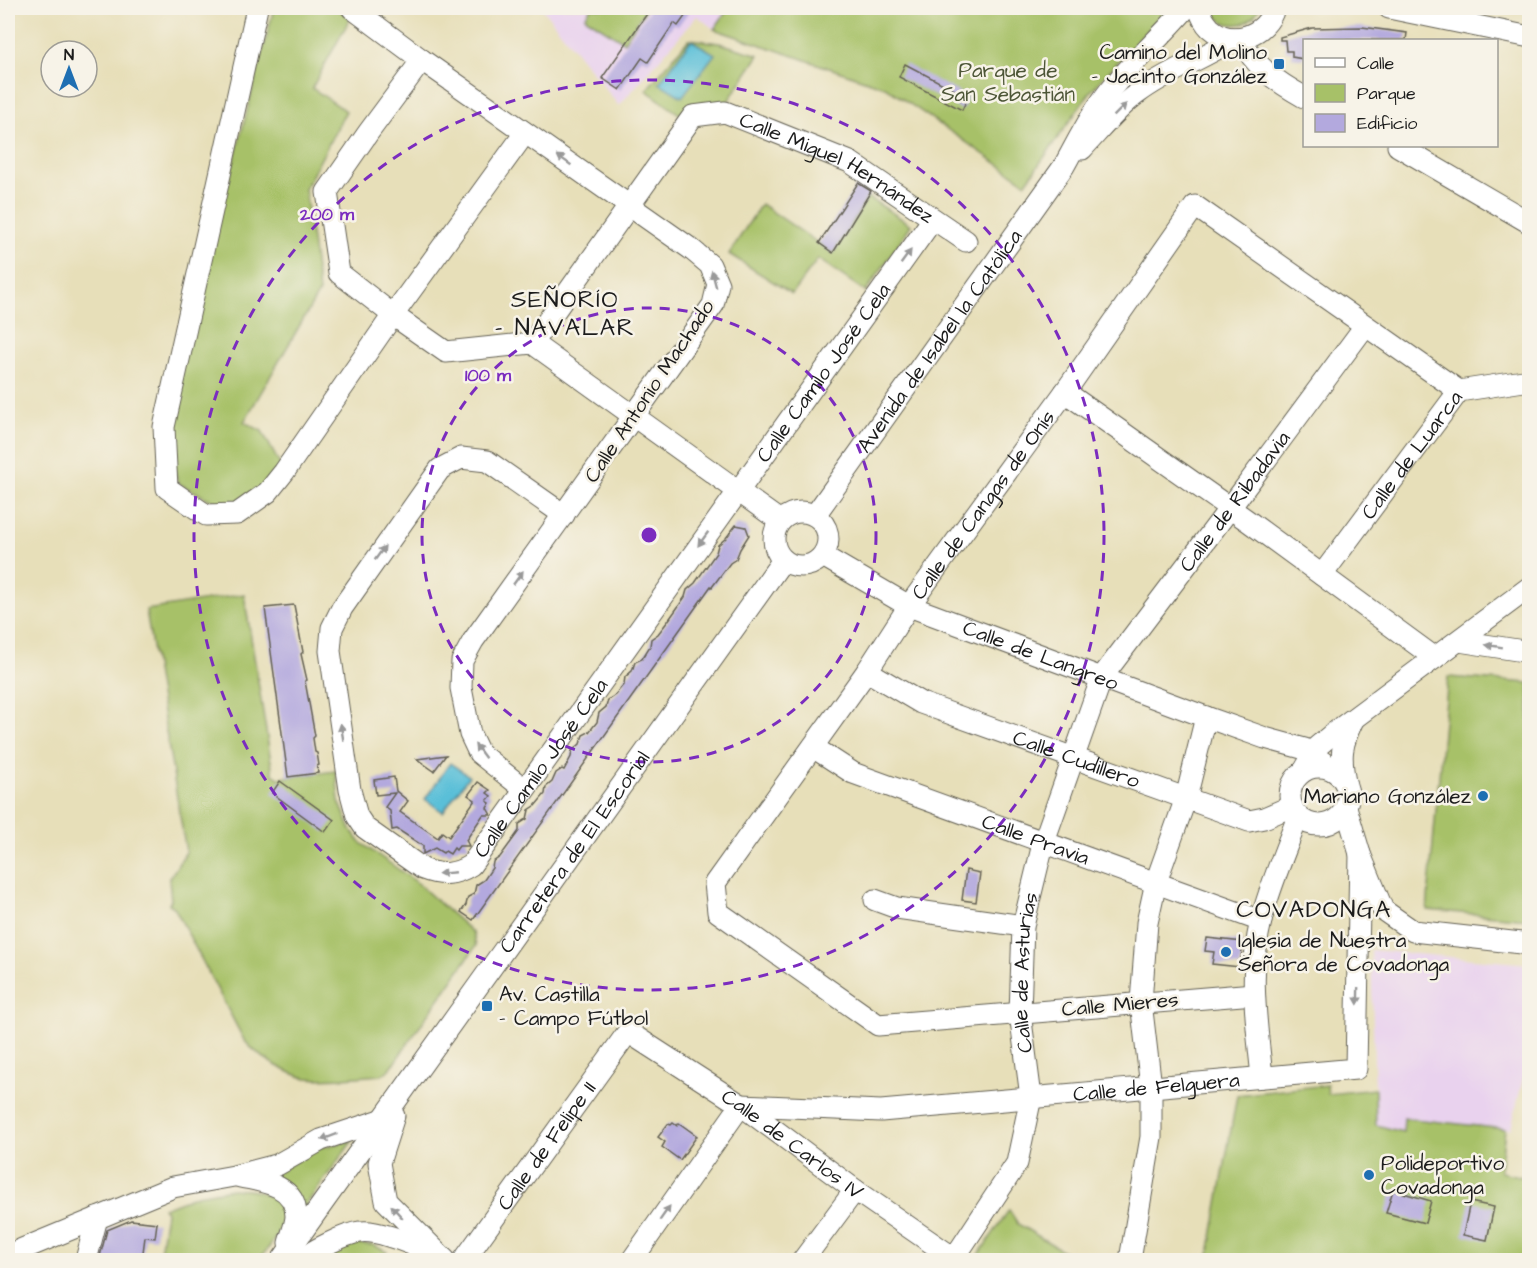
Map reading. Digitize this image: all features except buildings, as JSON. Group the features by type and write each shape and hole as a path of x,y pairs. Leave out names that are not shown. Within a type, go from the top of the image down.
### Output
{"street":[{"path":"257,8 164,427 167,488 206,515 237,514 268,492 525,133"},
{"name":"Calle Antonio Machado","path":"352,8 422,60 691,249 710,265 718,284 713,305 473,641 462,662 460,688 470,734 479,753 524,789"},
{"name":"Avenida de Isabel la Católica","path":"815,515 1064,166 1091,117 1115,83 1167,31 1186,8"},
{"path":"1198,8 1211,28 1222,35 1238,38 1258,65 1303,96"},
{"name":"Avenida de Isabel la Católica","path":"1064,166 1137,93 1183,66 1238,38 1260,30 1268,22 1274,8"},
{"path":"1389,8 1530,37"},
{"path":"422,60 327,192 339,273 446,352 532,343 780,521"},
{"name":"Calle Miguel Hernández","path":"532,343 693,116 725,112 850,162 966,241"},
{"path":"1400,147 1530,223"},
{"name":"Calle de Cangas de Onís","path":"878,1025 718,912 715,883 867,671 909,606 1065,392 1195,206 1459,391"},
{"name":"Calle Camilo José Cela","path":"564,515 487,461 462,458 440,469 362,578 332,628 330,651 350,790 357,816 365,828 423,869 440,874 453,873 471,865 933,219"},
{"name":"Calle de Ribadavia","path":"1102,677 1365,326"},
{"name":"Calle de Luarca","path":"1322,575 1459,391 1530,380"},
{"path":"1065,392 1230,508 1435,658"},
{"path":"796,512 815,515 827,529 829,538 823,556 814,563 804,566 793,565 783,560 774,545 774,537 780,521 796,512"},
{"name":"Calle de Langreo","path":"823,556 855,577 909,606 1206,717 1265,738 1305,749 1304,768"},
{"name":"Carretera de El Escorial","path":"289,1259 384,1119 783,560"},
{"path":"1346,807 1335,820 1328,824 1312,824 1295,811 1290,796 1292,787 1318,746 1530,587"},
{"path":"1459,641 1530,652"},
{"name":"Calle Cudillero","path":"867,671 921,703 1249,820 1295,811"},
{"name":"Calle de Asturias","path":"954,1260 1017,1162 1031,1097 1020,1013 1023,926 1042,844 1102,677"},
{"path":"1130,1260 1151,1137 1151,1087 1141,1002 1147,923 1156,882 1186,798 1206,717"},
{"path":"1353,720 1342,746 1340,776 1348,790 1346,807 1360,854 1383,910 1413,931 1530,944"},
{"path":"1289,745 1308,745 1330,736"},
{"path":"1265,738 1304,768 1340,776"},
{"name":"Calle Pravia","path":"813,747 853,773 1042,844 1156,882 1261,921"},
{"path":"1262,1077 1254,973 1261,921 1295,811"},
{"path":"1328,824 1360,854"},
{"name":"Calle de Felguera","path":"741,1106 881,1111 1356,1069 1360,854"},
{"path":"875,900 897,908 1023,926"},
{"name":"Calle Mieres","path":"878,1025 1254,994"},
{"name":"Calle de Carlos IV","path":"628,1032 741,1106 954,1260"},
{"name":"Calle de Felipe II","path":"464,1260 628,1032"},
{"path":"399,1098 380,1162 386,1201 441,1257"},
{"path":"632,1260 741,1106"},
{"path":"8,1255 173,1187 234,1176 277,1165 321,1140 384,1119"},
{"path":"234,1176 272,1182 290,1195 296,1215 289,1259 360,1231 396,1237 441,1257"},
{"path":"803,1260 855,1190"},
{"path":"86,1260 97,1218"}],"shaded area":[{"path":"542,8 729,8 714,29 697,16 619,106"},
{"path":"1371,950 1529,964 1529,1053 1511,1129 1404,1118 1403,1132 1376,1125"}],"green space":[{"path":"274,8 336,8 351,17 312,88 346,111 305,189 319,292 244,422 262,431 284,472 237,514 178,483 164,427"},
{"path":"591,8 647,8 624,42 585,17"},
{"name":"Parque de San Sebastián","path":"729,8 1168,8 1091,91 1026,183 885,87 714,29"},
{"path":"1211,8 1259,8 1249,20 1235,24 1221,20"},
{"path":"689,39 719,43 759,55 727,103 701,103 679,114 646,90"},
{"path":"868,197 911,225 866,292 818,259 792,294 729,254 761,204 833,253"},
{"path":"244,594 273,774 279,778 336,771 339,801 351,830 361,843 415,881 473,933 476,946 390,1069 382,1075 333,1079 307,1078 264,1058 244,1040 174,907 169,904 171,900 169,879 186,852 146,610"},
{"name":"Mariano González","path":"1448,677 1529,683 1529,919 1427,910"},
{"name":"Polideportivo Covadonga","path":"1327,1085 1328,1094 1375,1089 1376,1125 1403,1132 1404,1118 1505,1129 1500,1172 1529,1178 1529,1260 1208,1260 1237,1095"},
{"path":"353,1140 303,1209 272,1175 318,1148"},
{"path":"232,1189 263,1193 280,1204 282,1220 280,1228 274,1241 259,1260 159,1260 166,1212 163,1208 197,1195"},
{"path":"1009,1210 1018,1224 1078,1260 975,1260"},
{"path":"355,1244 373,1245 387,1252 381,1260 322,1260 341,1247"}],"water":[{"path":"691,40 715,54 682,97 659,83"},
{"path":"450,763 469,776 443,812 425,799"}],"place":[{"name":"Camino del Molino - Jacinto González","path":"1279,64"},
{"name":"Mariano González","path":"1483,796"},
{"name":"Iglesia de Nuestra Señora de Covadonga","path":"1226,952"},
{"name":"Av. Castilla - Campo Fútbol","path":"487,1006"},
{"name":"Polideportivo Covadonga","path":"1369,1175"}],"district":[{"name":"SEÑORÍO - NAVALAR","path":"565,313"},
{"name":"COVADONGA","path":"1314,909"}]}
